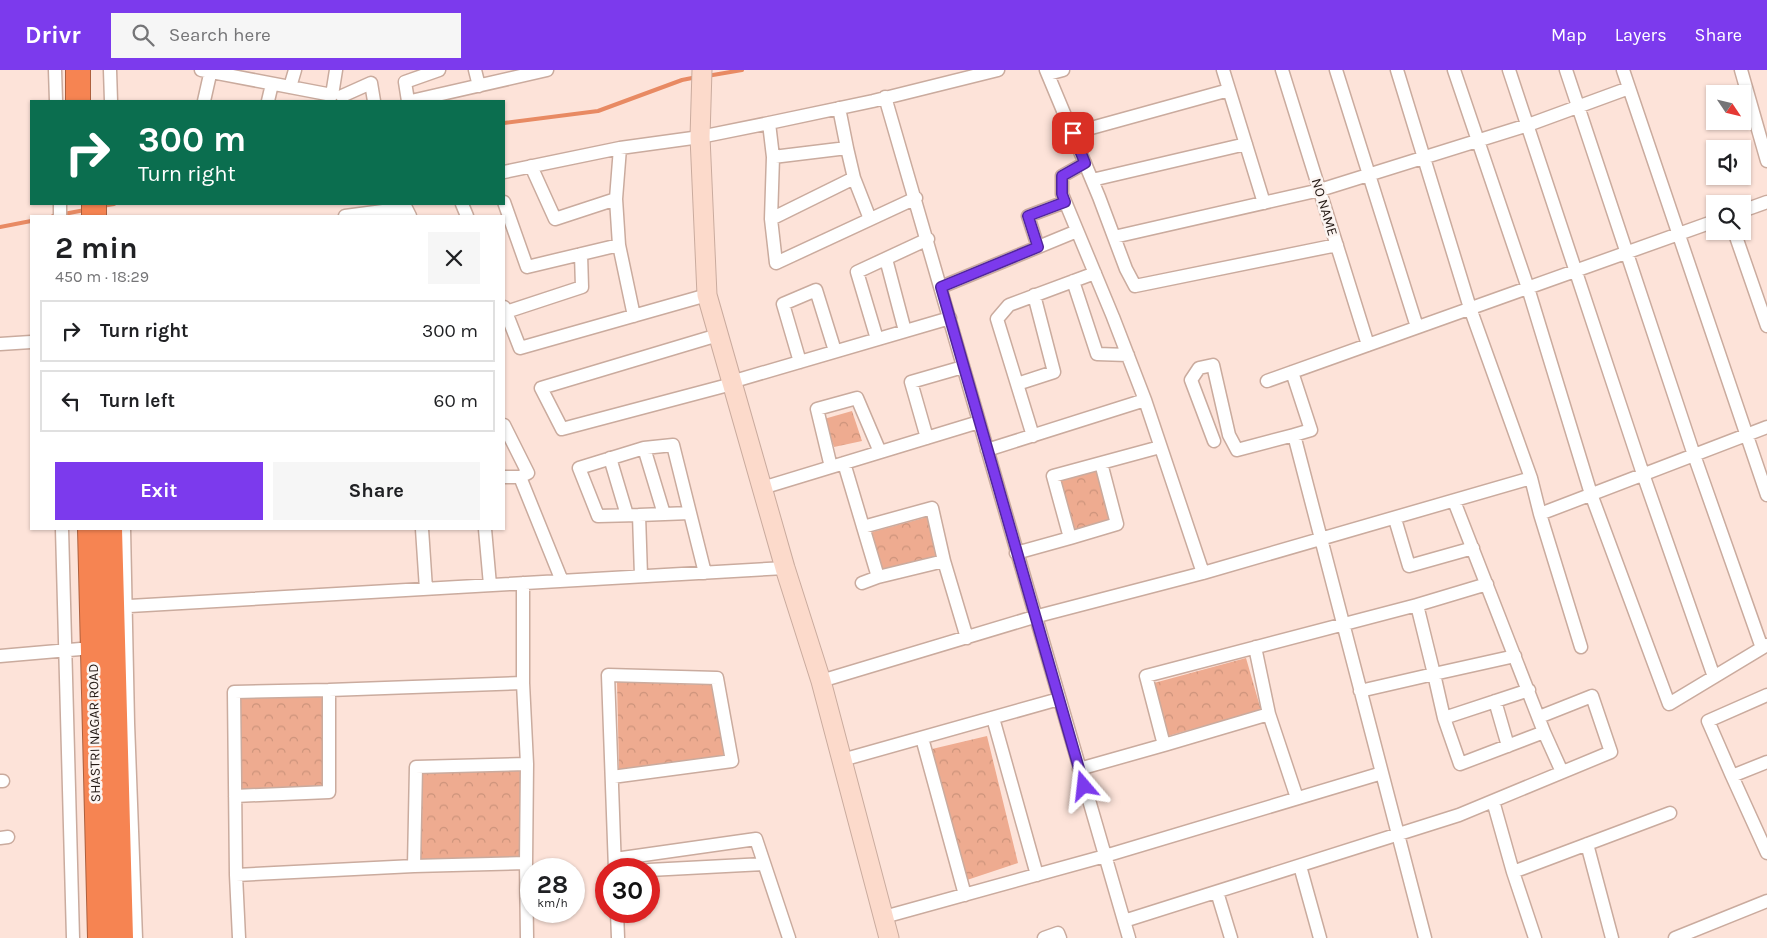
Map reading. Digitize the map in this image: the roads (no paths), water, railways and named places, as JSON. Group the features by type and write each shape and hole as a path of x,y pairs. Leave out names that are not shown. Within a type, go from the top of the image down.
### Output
{"highway":[{"path":"78,70 78,100"},
{"path":"93,100 94,70"},
{"name":"SHASTRI NAGAR ROAD","path":"90,530 102,647 100,938"},
{"path":"110,530 119,607 102,647 121,938"}],"street":[{"path":"55,70 56,100"},
{"path":"110,70 111,100"},
{"path":"290,87 295,70"},
{"path":"336,70 339,97"},
{"path":"410,100 405,82 439,70"},
{"path":"475,70 479,86"},
{"path":"415,100 479,86 527,72 547,70"},
{"path":"702,70 700,137 707,295 784,568 821,681 889,938"},
{"path":"505,172 620,148 700,137 769,123 998,70"},
{"path":"1063,70 1047,72 1092,180 1126,269 1135,286 1337,245"},
{"path":"1223,70 1264,202"},
{"name":"NO NAME","path":"1282,70 1368,345"},
{"path":"1336,70 1417,327"},
{"path":"1397,70 1470,308 1532,478 1540,514 1581,647"},
{"path":"1454,70 1528,288 1591,494 1669,704 1765,646 1694,455 1566,70"},
{"path":"1509,70 1577,270 1643,474 1714,677"},
{"path":"1623,70 1767,495"},
{"path":"1741,70 1767,161"},
{"path":"204,100 207,71 339,97 370,83 374,100"},
{"path":"268,100 272,84"},
{"path":"1114,237 1320,190 1528,125 1629,88"},
{"path":"1073,133 1229,90"},
{"path":"885,96 928,239 1034,617 1129,938"},
{"path":"839,108 854,178 870,219"},
{"path":"769,123 773,157 771,219 776,263 916,198"},
{"path":"1092,180 1246,144"},
{"path":"620,148 616,199 619,245 634,316"},
{"path":"773,157 847,148"},
{"path":"1085,163 1062,176 1062,194 1145,400 1202,574"},
{"path":"530,166 555,219 616,199"},
{"path":"771,219 854,178"},
{"path":"1038,247 1028,216 1065,202"},
{"path":"1751,208 1767,202"},
{"path":"505,205 527,267 619,245"},
{"path":"360,214 406,208 410,215"},
{"path":"1266,381 1706,224"},
{"path":"941,287 1077,231"},
{"path":"877,339 857,272 928,239"},
{"path":"1737,240 1767,326"},
{"path":"581,254 582,287 505,310 520,348 707,295"},
{"path":"886,259 905,331"},
{"path":"1033,436 997,319 1009,305 1095,273"},
{"path":"1073,281 1097,354 1128,355"},
{"path":"800,362 783,304 816,290 835,351"},
{"path":"1017,384 1054,372 1034,295"},
{"path":"718,335 541,388 562,429 732,383 950,318"},
{"path":"0,344 30,342"},
{"path":"1214,441 1192,380 1199,368 1213,365 1229,435 1237,450 1311,430 1292,372"},
{"path":"927,438 911,382 963,367"},
{"path":"831,468 817,410 857,398 880,452"},
{"path":"987,450 1145,400"},
{"path":"762,488 979,422"},
{"path":"1540,514 1767,427"},
{"path":"505,429 528,472 520,477 505,477"},
{"path":"1294,435 1425,938"},
{"path":"690,513 598,516 579,468 644,448 673,445 690,513 705,573"},
{"path":"1070,538 1054,476 1160,447"},
{"path":"644,448 664,514"},
{"path":"610,458 633,515 641,576"},
{"path":"844,463 878,577"},
{"path":"1016,553 1117,524 1101,463"},
{"path":"520,477 562,581"},
{"path":"821,681 1034,617 1202,574 1532,478"},
{"path":"1454,501 1516,656 1544,732 1562,772"},
{"path":"863,527 932,508 944,561 967,638"},
{"path":"1395,519 1409,566 1473,548"},
{"path":"62,530 73,938"},
{"path":"124,530 119,607 128,723 136,938"},
{"path":"422,530 426,589"},
{"path":"485,530 490,585"},
{"path":"862,583 878,577 944,561"},
{"path":"119,607 784,568"},
{"path":"523,583 523,682 527,764 526,858"},
{"path":"1164,745 1146,676 1417,605 1487,584"},
{"path":"1417,605 1444,718 1460,764 1544,732"},
{"path":"0,656 102,647"},
{"path":"1255,647 1269,714 1297,798"},
{"path":"1360,691 1516,656"},
{"path":"612,777 732,761 717,678 608,675 615,858"},
{"path":"238,938 234,692 523,682"},
{"path":"235,796 330,792 329,690"},
{"path":"1444,718 1529,690"},
{"path":"1767,695 1708,721 1767,853"},
{"path":"1124,921 1459,815 1611,752 1592,696 1539,717"},
{"path":"842,760 1059,699"},
{"path":"1495,701 1508,746"},
{"path":"1079,769 1269,714"},
{"path":"993,718 1037,875"},
{"path":"922,738 965,895"},
{"path":"1732,776 1767,762"},
{"path":"414,866 416,767 527,764"},
{"path":"884,917 1105,856 1382,772"},
{"path":"1493,801 1535,938"},
{"path":"1514,872 1670,813"},
{"path":"649,858 756,839 789,938"},
{"path":"1587,844 1612,938"},
{"path":"236,875 414,866 520,863"},
{"path":"660,869 764,864"},
{"path":"1300,866 1320,938"},
{"path":"1217,892 1231,938"},
{"path":"1675,938 1767,901"},
{"path":"527,923 527,938"},
{"path":"617,923 618,938"},
{"path":"1044,938 1058,933 1060,938"}],"waterway":[{"path":"707,76 742,70"},
{"path":"505,123 598,111 682,80 697,77"},
{"path":"102,206 108,205"},
{"path":"58,215 85,210"},
{"path":"0,227 30,221"}]}
